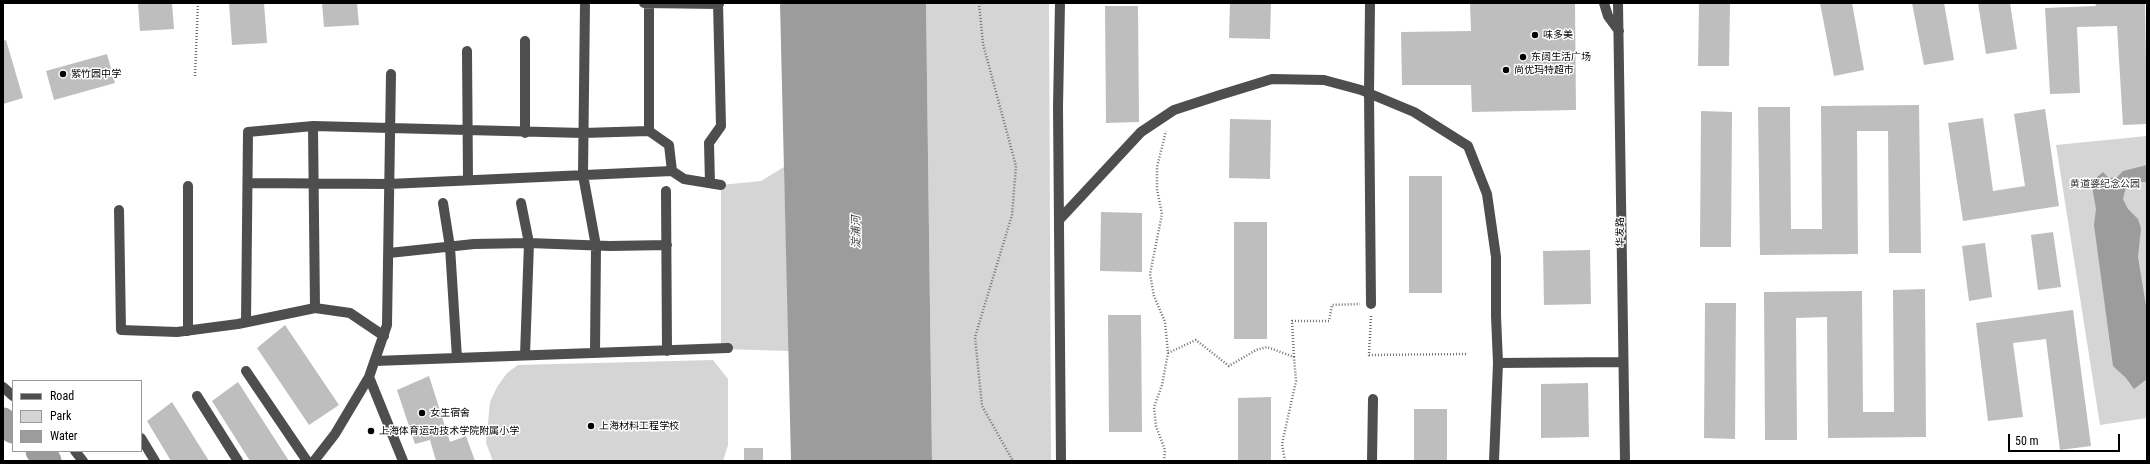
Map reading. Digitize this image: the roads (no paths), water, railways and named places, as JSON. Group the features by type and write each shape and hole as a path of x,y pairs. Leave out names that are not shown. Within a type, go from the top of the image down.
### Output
{"street":[{"path":"585,3 583,175 596,246 595,353"},
{"path":"649,131 647,3 718,3 721,126 709,143 710,183"},
{"path":"1060,3 1059,220 1061,461"},
{"path":"1370,3 1369,93 1371,304"},
{"path":"1604,3 1608,16 1618,32"},
{"name":"华发路","path":"1618,3 1625,461"},
{"path":"525,41 525,132"},
{"path":"467,51 468,180"},
{"path":"314,461 335,434 369,377 388,325 391,74"},
{"path":"1059,220 1141,132 1174,110 1272,79 1324,80 1369,93 1414,112 1468,146 1487,194 1496,257 1498,363 1494,461"},
{"path":"246,322 248,132 314,126 583,134 649,131 669,145 672,171"},
{"path":"314,126 315,308"},
{"path":"248,183 389,184 672,171 684,179 721,185"},
{"path":"188,186 188,331"},
{"path":"666,191 667,351"},
{"path":"443,203 450,247 456,358"},
{"path":"521,203 529,242 525,356"},
{"path":"119,210 121,330 188,331 246,322 315,308 350,313 384,336"},
{"path":"388,253 529,242 596,246 667,245"},
{"path":"375,360 728,348"},
{"path":"1498,363 1623,362"},
{"path":"246,371 307,461"},
{"path":"369,377 403,461"},
{"path":"3,387 12,395"},
{"path":"197,396 238,461"},
{"path":"1372,461 1373,399"},
{"path":"142,440 155,461"},
{"path":"75,452 83,461"}],"water":[{"name":"淀浦河","path":"780,3 926,3 932,461 791,461"},
{"path":"2147,165 2147,182 2137,182 2126,187 2123,199 2128,209 2138,219 2141,228 2138,257 2147,312 2147,379 2134,389 2126,378 2113,366 2094,225 2096,209 2092,186 2096,178 2103,172 2109,178 2117,177 2123,171"}],"waterway":[{"path":"3,421 12,429"},
{"path":"40,452 48,461"}],"place":[{"name":"味多美","path":"1535,35"},
{"name":"东阔生活广场","path":"1523,57"},
{"name":"尚优玛特超市","path":"1506,70"},
{"name":"紫竹园中学","path":"63,74"},
{"name":"女生宿舍","path":"422,413"},
{"name":"上海材料工程学校","path":"591,426"},
{"name":"上海体育运动技术学院附属小学","path":"371,431"}],"park label":[{"name":"黄道婆纪念公园","path":"2105,184"}]}
